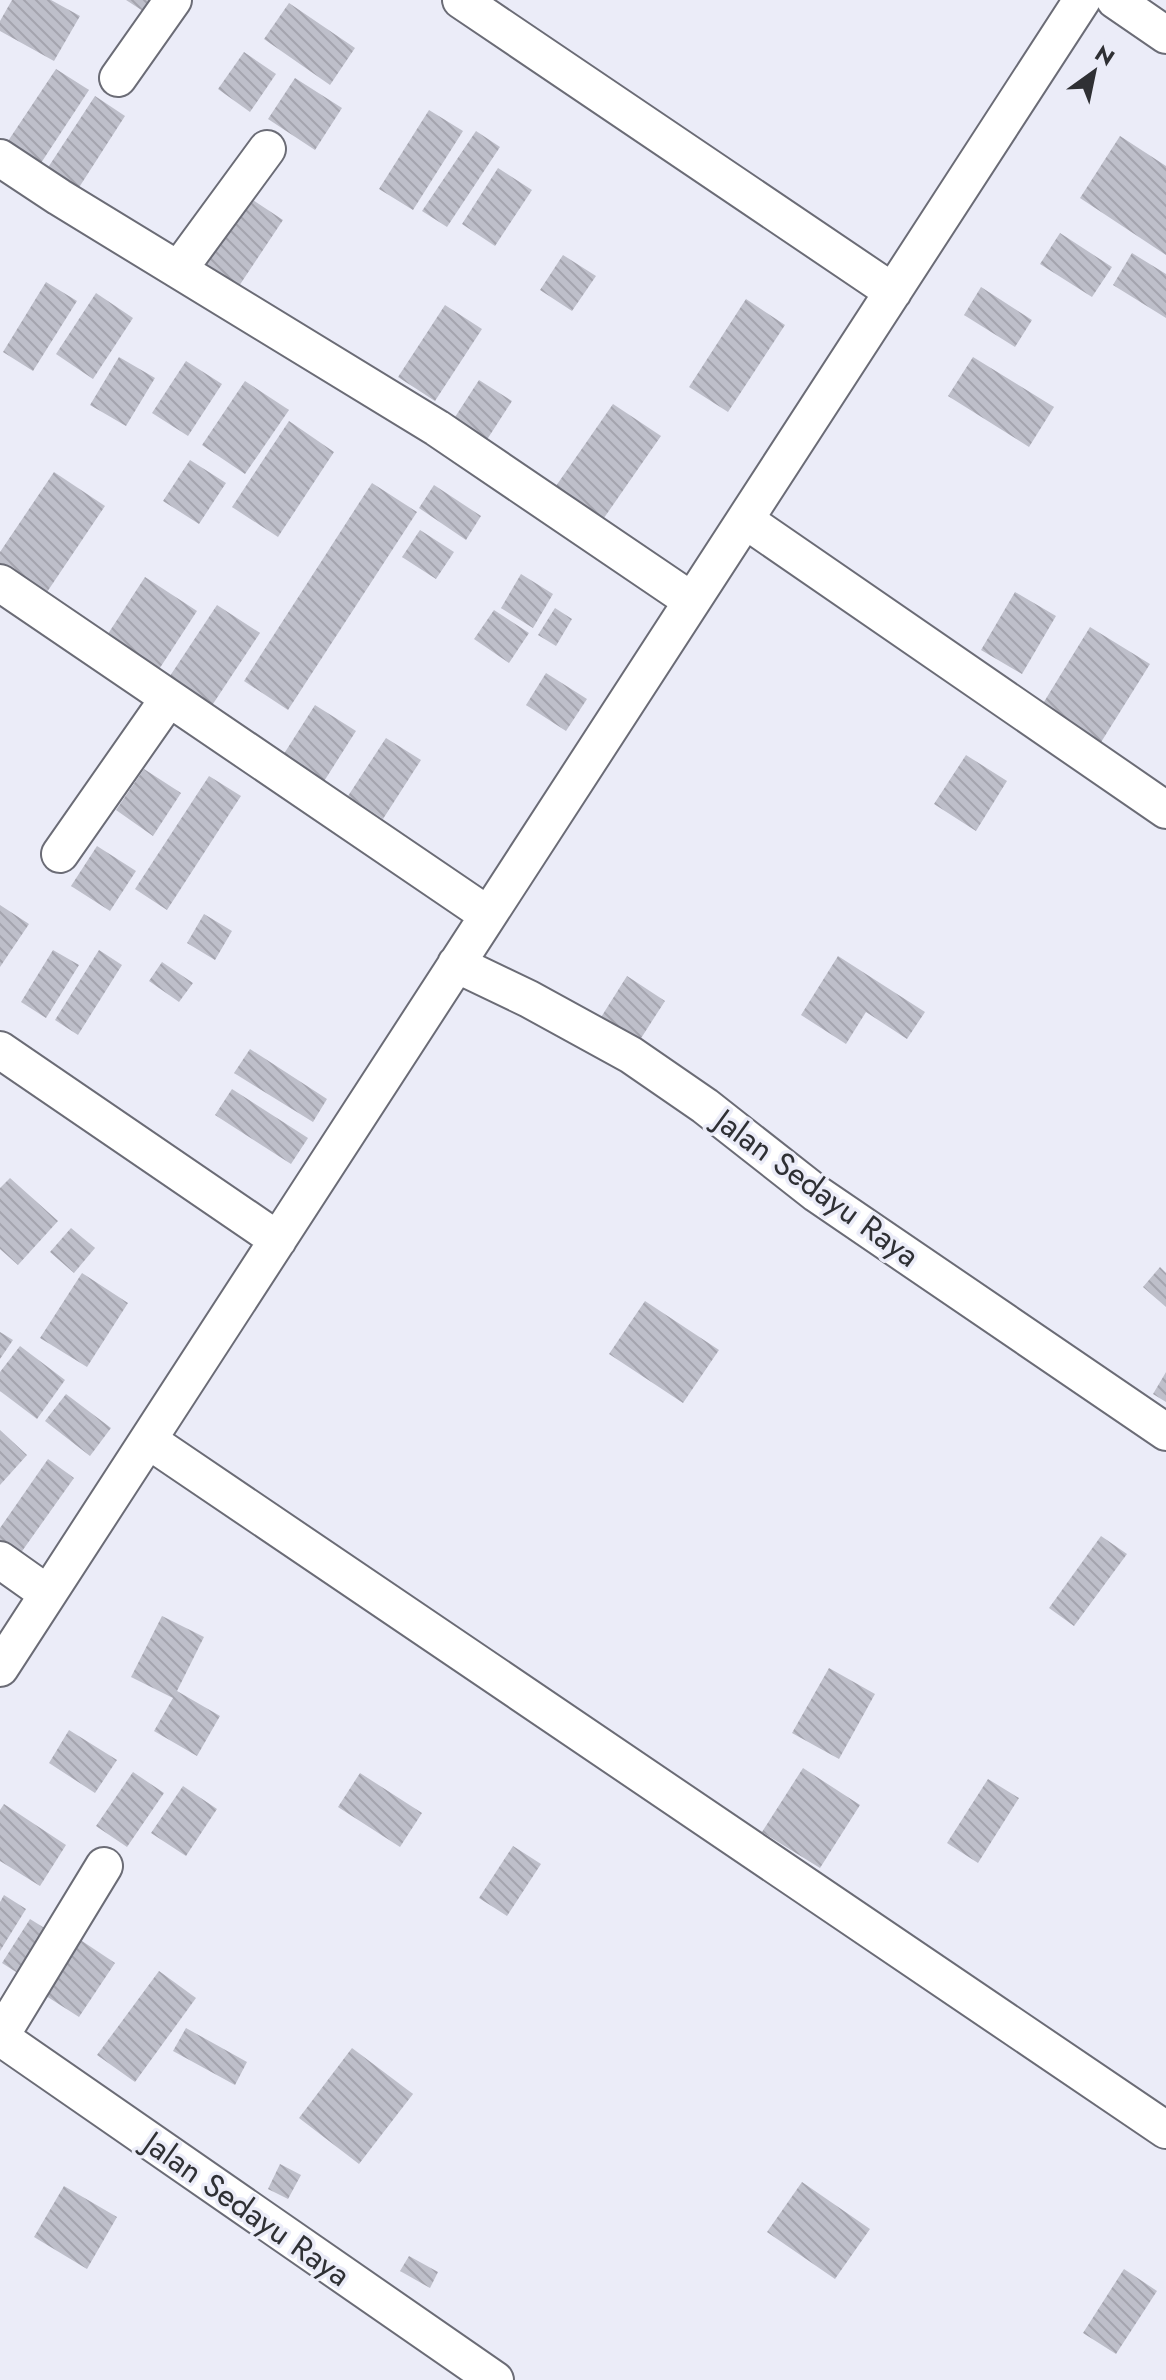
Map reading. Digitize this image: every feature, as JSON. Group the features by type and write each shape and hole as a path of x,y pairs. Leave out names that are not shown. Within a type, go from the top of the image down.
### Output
{"street":[{"path":"118,78 173,0"},
{"path":"461,0 893,292"},
{"path":"0,1668 1082,0"},
{"path":"1115,0 1166,35"},
{"path":"179,269 267,149"},
{"path":"0,158 437,428 692,601"},
{"path":"745,520 1166,810"},
{"path":"0,583 488,915"},
{"path":"60,854 169,698"},
{"name":"Jalan Sedayu Raya","path":"456,964 529,999 631,1055 705,1106 817,1194 1166,1432"},
{"path":"0,1050 278,1240"},
{"path":"148,1440 1166,2130"},
{"path":"0,1560 48,1594"},
{"path":"0,2037 104,1866"},
{"name":"Jalan Sedayu Raya","path":"0,2037 495,2380"}],"building":[{"path":"12,0 51,0 80,16 54,61 0,31 0,21"},
{"path":"126,0 158,0 149,15"},
{"path":"289,3 355,48 330,85 264,39"},
{"path":"244,52 276,74 250,112 218,89"},
{"path":"56,69 89,90 41,163 8,141"},
{"path":"295,78 342,108 315,150 268,119"},
{"path":"95,96 125,116 78,189 47,169"},
{"path":"429,110 463,131 413,210 379,189"},
{"path":"476,131 500,147 447,227 422,211"},
{"path":"1120,136 1166,166 1166,255 1080,198"},
{"path":"498,168 532,190 495,246 462,224"},
{"path":"247,196 283,220 237,289 201,265"},
{"path":"1060,233 1112,267 1092,297 1040,264"},
{"path":"1132,253 1166,274 1166,318 1113,285"},
{"path":"563,255 596,276 572,311 540,290"},
{"path":"46,282 77,301 33,371 3,352"},
{"path":"981,287 1032,320 1015,347 964,315"},
{"path":"96,293 133,318 93,379 56,354"},
{"path":"746,299 785,325 728,412 689,387"},
{"path":"445,305 482,329 435,401 398,377"},
{"path":"119,357 155,378 126,426 90,405"},
{"path":"973,357 1054,407 1029,447 948,396"},
{"path":"186,361 222,384 188,436 152,413"},
{"path":"479,380 512,401 479,452 446,431"},
{"path":"245,381 289,410 245,474 202,445"},
{"path":"613,404 661,436 597,528 549,496"},
{"path":"289,421 334,452 278,537 232,507"},
{"path":"190,460 226,483 199,524 163,501"},
{"path":"54,472 105,506 45,595 0,565 0,552"},
{"path":"372,483 417,512 288,710 244,681"},
{"path":"434,485 481,516 466,540 419,508"},
{"path":"420,530 454,552 436,579 402,557"},
{"path":"521,574 553,594 533,628 501,608"},
{"path":"145,577 197,611 154,677 102,643"},
{"path":"1015,592 1056,616 1022,674 981,650"},
{"path":"217,605 260,633 205,716 162,688"},
{"path":"555,608 572,619 556,646 538,635"},
{"path":"494,610 529,633 509,663 474,639"},
{"path":"1090,627 1150,664 1098,747 1039,710"},
{"path":"546,673 587,699 566,731 526,705"},
{"path":"315,705 356,731 321,786 280,760"},
{"path":"386,738 421,760 383,819 348,796"},
{"path":"966,755 1007,781 976,831 934,804"},
{"path":"144,769 181,793 153,836 116,810"},
{"path":"209,776 241,796 167,910 135,889"},
{"path":"97,846 136,871 110,911 71,886"},
{"path":"0,905 29,924 0,967"},
{"path":"204,914 232,931 215,960 187,943"},
{"path":"53,950 79,965 46,1018 21,1002"},
{"path":"99,950 122,965 78,1035 55,1020"},
{"path":"838,956 925,1012 907,1039 866,1012 846,1044 801,1015"},
{"path":"162,962 193,983 179,1002 149,981"},
{"path":"627,976 665,1001 636,1046 598,1022"},
{"path":"250,1049 327,1099 313,1122 234,1073"},
{"path":"232,1089 308,1138 291,1164 215,1115"},
{"path":"10,1178 58,1221 18,1265 0,1249 0,1188"},
{"path":"71,1228 95,1248 74,1273 50,1252"},
{"path":"1160,1267 1166,1273 1166,1307 1143,1287"},
{"path":"82,1273 128,1303 87,1367 40,1338"},
{"path":"645,1301 719,1350 683,1403 609,1354"},
{"path":"0,1332 13,1340 0,1359"},
{"path":"20,1346 65,1380 37,1419 0,1391 0,1372"},
{"path":"1166,1372 1166,1402 1153,1394"},
{"path":"66,1394 111,1428 90,1456 45,1421"},
{"path":"0,1430 27,1455 0,1485"},
{"path":"48,1459 74,1478 20,1554 0,1540 0,1528"},
{"path":"1101,1536 1127,1554 1074,1626 1049,1608"},
{"path":"162,1616 204,1637 177,1691 220,1716 197,1756 154,1731 173,1698 131,1677"},
{"path":"829,1668 875,1694 839,1759 792,1733"},
{"path":"69,1730 117,1760 95,1793 49,1763"},
{"path":"803,1768 860,1805 820,1868 762,1832"},
{"path":"133,1772 164,1793 127,1847 96,1826"},
{"path":"360,1773 422,1813 400,1847 338,1807"},
{"path":"988,1779 1019,1798 978,1863 947,1843"},
{"path":"183,1786 217,1809 186,1856 151,1833"},
{"path":"4,1804 66,1845 40,1886 0,1861 0,1810"},
{"path":"513,1846 541,1864 507,1916 479,1898"},
{"path":"4,1895 26,1909 0,1951 0,1902"},
{"path":"30,1919 54,1934 27,1979 2,1963"},
{"path":"79,1939 115,1963 79,2017 43,1994"},
{"path":"159,1971 196,1998 135,2082 97,2055"},
{"path":"186,2028 247,2062 235,2085 173,2051"},
{"path":"352,2048 413,2094 359,2164 299,2118"},
{"path":"280,2164 301,2175 288,2199 268,2189"},
{"path":"802,2182 870,2229 835,2279 767,2232"},
{"path":"64,2186 117,2217 87,2269 34,2237"},
{"path":"409,2256 438,2272 430,2288 400,2271"},
{"path":"1124,2269 1157,2291 1116,2354 1083,2333"}]}
